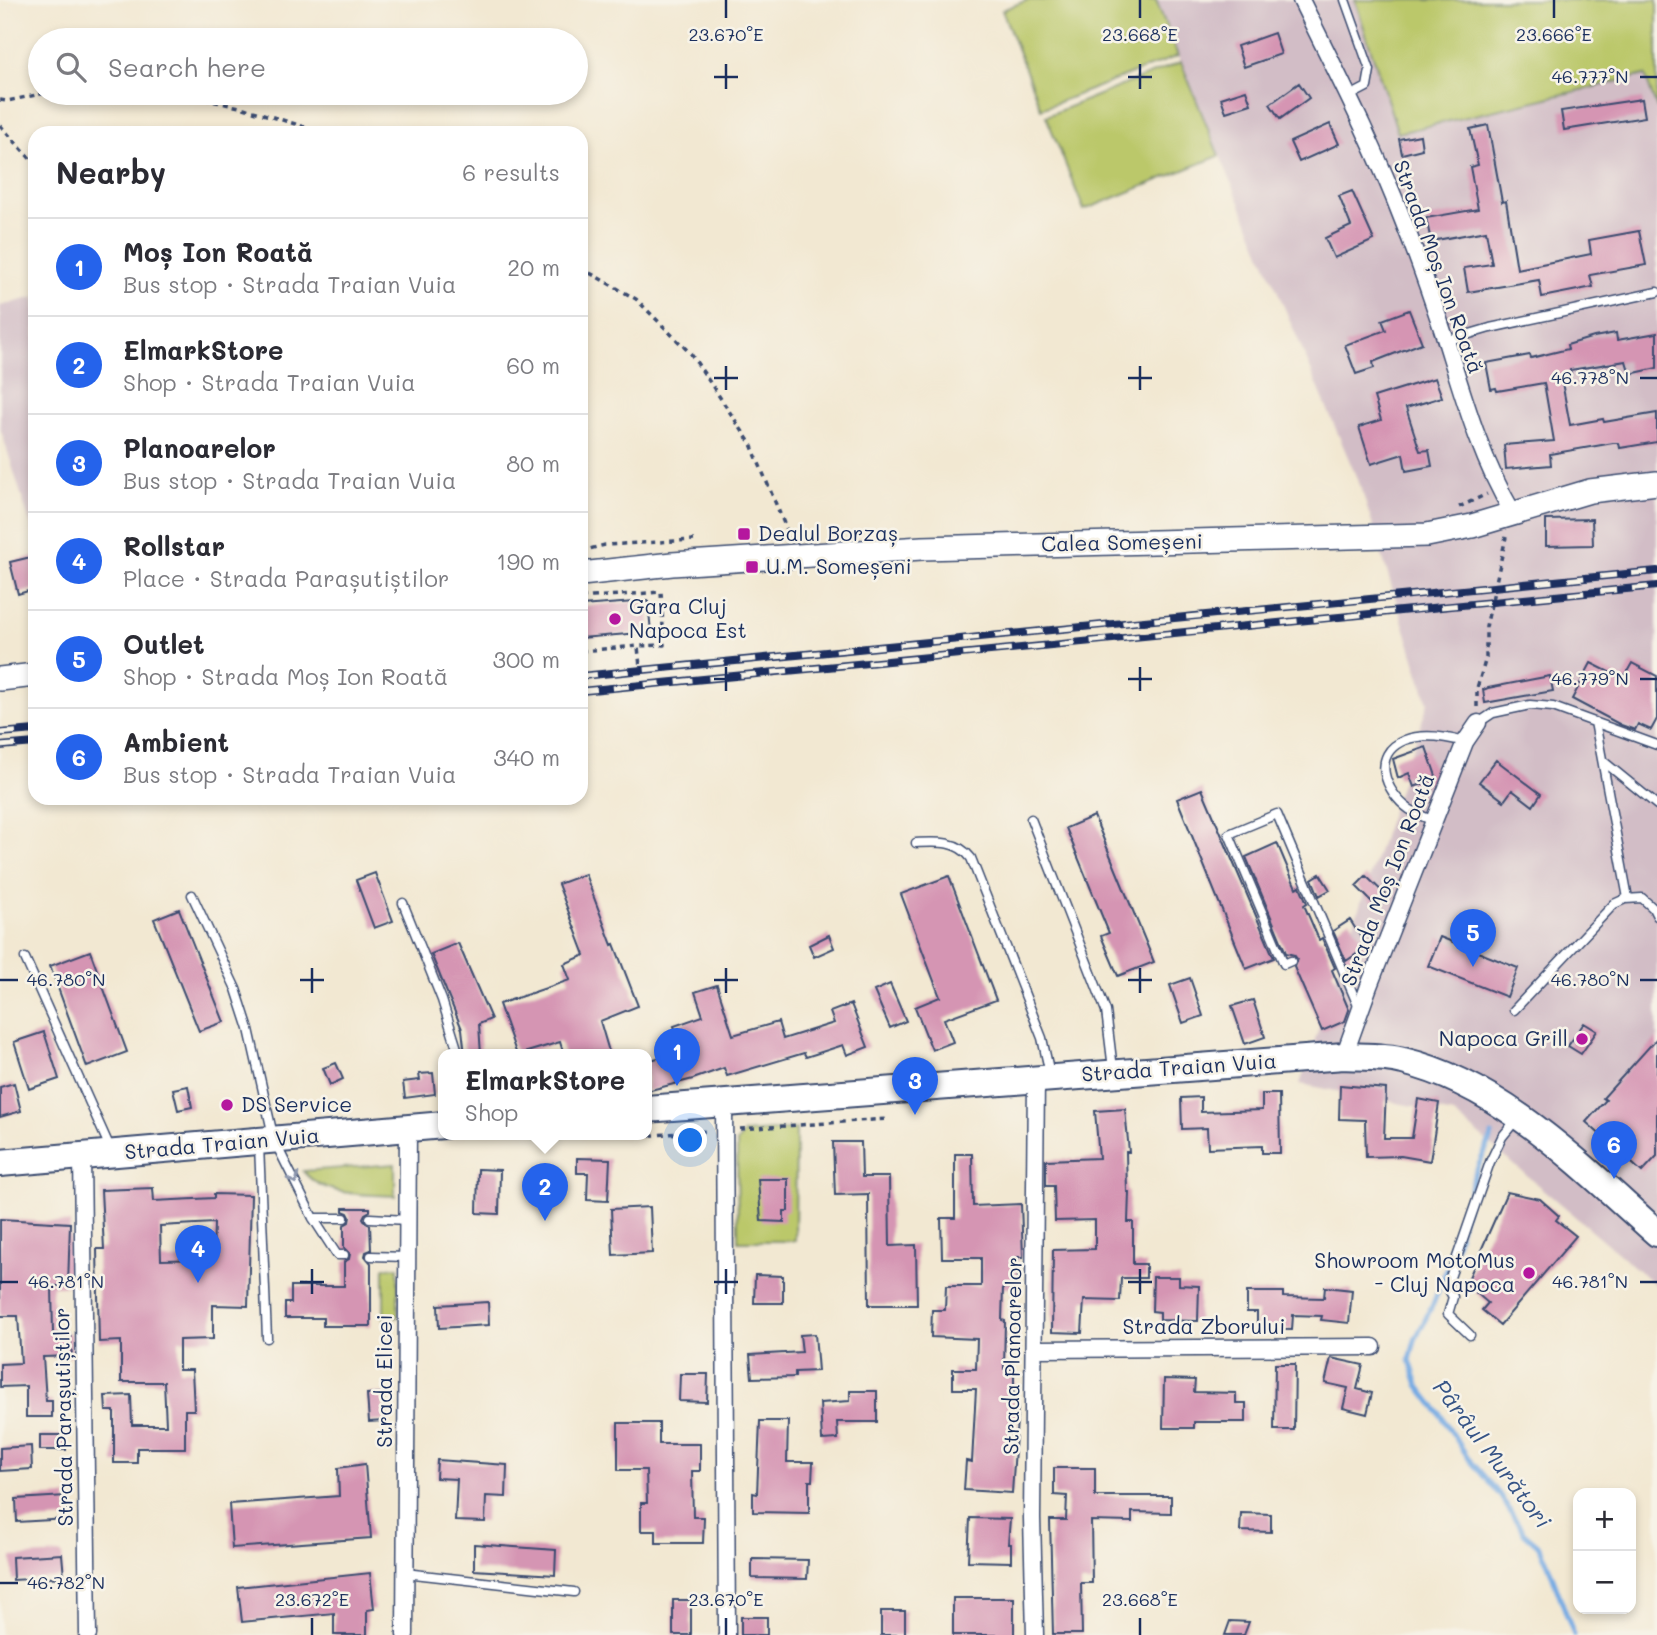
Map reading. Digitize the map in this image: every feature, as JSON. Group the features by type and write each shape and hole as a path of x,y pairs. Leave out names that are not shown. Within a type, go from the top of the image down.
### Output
{"main road":[{"name":"Calea Someșeni","path":"588,573 672,564 922,548 1427,535 1472,526 1590,491 1657,483"},
{"path":"0,679 28,676"},
{"name":"Strada Traian Vuia","path":"652,1108 1345,1056 1401,1060 1447,1074 1518,1117 1561,1149 1657,1233"},
{"name":"Strada Traian Vuia","path":"0,1163 438,1125"}],"street":[{"name":"Strada Moș Ion Roată","path":"1301,0 1404,222 1470,418 1499,490 1513,513"},
{"name":"Strada Moș Ion Roată","path":"1345,1056 1465,742 1478,723"},
{"name":"Strada Planoarelor","path":"1035,1635 1031,1518 1044,1077"},
{"path":"724,1102 727,1635"},
{"name":"Strada Elicei","path":"405,1635 408,1127"},
{"name":"Strada Parașutiștilor","path":"82,1156 88,1635"},
{"name":"Strada Zborului","path":"1035,1349 1373,1347"}],"lane":[{"path":"1345,0 1370,70 1367,87 1348,97"},
{"path":"1446,341 1490,328 1657,292"},
{"path":"1478,723 1493,713 1530,705 1553,706 1657,745"},
{"path":"1595,722 1628,898"},
{"path":"1434,821 1409,809 1394,795 1383,774 1384,760 1391,749 1406,740 1449,738 1465,742"},
{"path":"1602,761 1657,804"},
{"path":"1291,961 1284,964 1229,834 1277,814 1360,1011"},
{"path":"1031,820 1106,1011 1113,1072"},
{"path":"916,843 953,844 964,849 971,858 1042,1038 1044,1077"},
{"path":"192,895 236,989 249,1029 266,1141 267,1338"},
{"path":"1514,1010 1614,904 1628,898 1642,898 1657,916"},
{"path":"403,903 442,1000 457,1049"},
{"path":"1322,948 1332,944"},
{"path":"25,958 113,1154"},
{"path":"1470,1335 1448,1314 1453,1297 1447,1286 1490,1162 1502,1137 1518,1117"},
{"path":"266,1141 337,1255 344,1255"},
{"path":"313,1218 344,1218"},
{"path":"370,1218 407,1220"},
{"path":"371,1256 407,1257"},
{"path":"405,1573 573,1592"}],"path":[{"path":"0,100 28,97"},
{"path":"230,105 302,126"},
{"path":"0,125 28,156"},
{"path":"588,272 636,299 691,354 751,444 798,556"},
{"path":"1478,723 1477,688 1486,658 1486,627 1513,513"},
{"path":"588,650 664,645 661,592 592,597"},
{"path":"638,646 641,678"},
{"path":"652,1135 887,1119"}],"shaded area":[{"path":"1154,0 1657,0 1657,1286 1454,1114 1300,1084 1428,703 1361,488"},
{"path":"28,299 28,517 0,427 0,306"}],"green space":[{"path":"1028,0 1156,0 1178,56 1041,109 1002,10"},
{"path":"1355,0 1657,0 1657,109 1645,75 1398,133"},
{"path":"1181,62 1219,156 1084,210 1046,116"},
{"path":"796,1129 795,1241 738,1241 737,1142 744,1133"},
{"path":"395,1164 395,1196 333,1190 322,1186 303,1171"},
{"path":"398,1267 398,1317 384,1318 384,1268"}],"building":[{"path":"1274,33 1281,54 1244,67 1237,46"},
{"path":"1299,83 1309,98 1280,119 1270,104"},
{"path":"1246,90 1251,104 1226,112 1221,98"},
{"path":"1642,99 1645,117 1564,130 1561,111"},
{"path":"1330,124 1339,144 1299,162 1290,142"},
{"path":"1488,125 1502,202 1506,201 1517,269 1591,254 1589,240 1639,231 1646,265 1590,275 1593,287 1542,297 1539,280 1468,292 1464,268 1492,264 1486,231 1431,241 1426,218 1478,209 1470,167 1478,165 1470,129"},
{"path":"1420,135 1422,149 1402,154 1399,139"},
{"path":"1352,191 1374,240 1334,258 1325,238 1351,226 1339,196"},
{"path":"1409,310 1422,343 1373,362 1374,368 1356,374 1345,345 1386,330 1382,320"},
{"path":"1616,333 1617,340 1657,333 1657,368 1630,374 1626,361 1570,370 1571,374 1561,377 1570,425 1657,413 1657,442 1620,448 1619,443 1613,443 1550,454 1551,465 1506,469 1504,445 1554,441 1544,383 1497,391 1496,388 1491,389 1486,363 1530,355 1531,358 1568,349 1567,345 1594,337"},
{"path":"1435,378 1442,397 1406,408 1420,451 1429,450 1432,466 1406,471 1403,454 1371,464 1359,427 1381,420 1374,397"},
{"path":"1592,519 1593,545 1546,546 1546,520"},
{"path":"28,558 28,591 18,594 10,562"},
{"name":"Gara Cluj Napoca Est","path":"648,601 651,632 588,637 588,605"},
{"path":"1591,663 1623,679 1632,663 1657,676 1657,719 1651,730 1638,724 1635,730 1621,725 1572,699"},
{"path":"1550,676 1553,691 1485,703 1483,690"},
{"path":"1426,747 1437,779 1414,787 1409,773 1398,778 1393,759"},
{"path":"1496,760 1541,794 1533,806 1512,790 1504,801 1479,782"},
{"path":"1202,789 1274,958 1246,969 1177,799"},
{"path":"1094,816 1154,962 1118,976 1101,936 1109,933 1066,828"},
{"path":"1277,843 1296,888 1300,886 1307,903 1304,905 1335,968 1332,970 1349,1010 1345,1021 1322,1031 1294,967 1297,959 1286,953 1246,857"},
{"path":"375,873 393,921 374,928 356,880"},
{"path":"585,874 638,1006 600,1021 608,1049 562,1049 560,1042 537,1049 515,1049 499,1004 570,980 564,964 585,955 558,884"},
{"path":"1320,874 1330,890 1319,896 1312,879"},
{"path":"949,876 996,1000 944,1019 953,1042 932,1050 915,1007 940,997 901,894"},
{"path":"1366,876 1388,897 1378,908 1356,886"},
{"path":"179,909 224,1022 199,1031 154,919"},
{"path":"1350,920 1367,947 1346,961 1333,931"},
{"path":"829,935 834,948 814,957 809,945"},
{"path":"1440,937 1518,968 1507,997 1428,966"},
{"path":"458,943 491,1019 479,1024 481,1049 464,1049 462,1029 431,954"},
{"path":"90,951 127,1052 87,1067 50,966"},
{"path":"1190,978 1203,1016 1183,1023 1170,985"},
{"path":"890,984 906,1021 890,1028 874,991"},
{"path":"717,985 733,1035 778,1022 783,1039 834,1023 830,1012 851,1004 868,1047 847,1055 843,1045 806,1057 804,1053 727,1076 724,1068 652,1090 652,1060 683,1051 674,1026 703,1016 695,992"},
{"path":"1253,1000 1265,1037 1245,1044 1232,1006"},
{"name":"Napoca Grill","path":"1584,1023 1597,1031 1581,1054 1568,1046"},
{"path":"44,1032 59,1079 29,1089 14,1042"},
{"path":"1657,1038 1657,1156 1642,1172 1586,1122 1606,1100 1603,1098"},
{"path":"336,1063 343,1079 330,1085 323,1068"},
{"path":"433,1073 435,1094 405,1098 403,1082 420,1080 419,1074"},
{"path":"14,1083 21,1111 0,1117 0,1087"},
{"path":"1340,1085 1386,1089 1384,1138 1412,1138 1418,1099 1439,1103 1430,1161 1401,1156 1366,1157 1365,1120 1339,1119"},
{"path":"188,1086 192,1107 178,1110 173,1089"},
{"path":"1262,1094 1279,1094 1280,1153 1262,1153 1262,1146 1208,1148 1207,1128 1182,1129 1181,1098 1201,1097 1201,1112 1262,1110"},
{"path":"1125,1109 1129,1152 1126,1152 1128,1222 1133,1222 1133,1264 1146,1264 1146,1278 1121,1278 1120,1301 1084,1300 1082,1333 1052,1332 1053,1250 1095,1249 1095,1220 1055,1221 1054,1186 1046,1186 1046,1160 1099,1158 1095,1111"},
{"path":"833,1142 861,1142 862,1177 889,1177 890,1246 916,1245 917,1305 869,1305 868,1194 835,1195"},
{"path":"955,1154 972,1154 973,1206 1021,1204 1023,1257 1018,1257 1018,1288 1003,1288 1002,1320 1005,1321 1004,1369 1014,1369 1014,1404 1018,1404 1012,1493 964,1490 966,1461 972,1462 976,1389 953,1389 953,1369 976,1369 977,1339 931,1337 932,1310 945,1310 946,1286 981,1286 981,1258 942,1258 941,1218 955,1218"},
{"path":"577,1158 610,1159 608,1201 587,1200 588,1173 577,1173"},
{"path":"478,1169 500,1170 499,1214 477,1213"},
{"path":"758,1179 788,1179 788,1211 784,1211 784,1222 761,1221"},
{"path":"153,1188 154,1201 214,1198 214,1194 251,1195 248,1306 213,1305 213,1339 179,1340 179,1370 192,1370 194,1410 185,1410 185,1448 137,1448 137,1463 114,1463 114,1411 106,1411 105,1396 131,1395 132,1425 166,1425 164,1382 121,1382 121,1341 99,1342 97,1249 104,1249 101,1190","holes":["214,1223 213,1259 161,1260 160,1226"]},
{"path":"1507,1192 1540,1199 1559,1216 1556,1220 1576,1236 1500,1325 1482,1310 1488,1303 1466,1284"},
{"path":"650,1207 652,1253 613,1255 611,1209"},
{"path":"343,1208 370,1208 363,1218 370,1225 371,1250 366,1252 365,1256 371,1263 371,1326 323,1326 323,1318 285,1318 285,1303 291,1303 291,1286 344,1286 344,1262 349,1259 350,1254 344,1248 344,1225 349,1222 350,1217"},
{"path":"0,1219 70,1223 68,1286 52,1286 53,1334 70,1333 72,1356 43,1357 46,1401 52,1401 52,1417 26,1417 26,1386 0,1387 0,1364 21,1363 18,1316 0,1316"},
{"path":"755,1275 783,1276 783,1303 754,1303"},
{"path":"1153,1277 1179,1277 1179,1285 1199,1286 1198,1321 1160,1320 1160,1312 1152,1311"},
{"path":"1325,1287 1352,1290 1349,1323 1321,1320 1322,1316 1293,1315 1292,1330 1257,1329 1257,1312 1247,1312 1247,1292 1283,1292 1283,1297 1324,1298"},
{"path":"488,1302 489,1325 439,1328 438,1305"},
{"path":"815,1334 818,1371 795,1372 795,1377 752,1378 750,1355 802,1352 800,1335"},
{"path":"1331,1358 1363,1365 1357,1389 1372,1393 1367,1414 1343,1408 1348,1388 1325,1383"},
{"path":"1275,1364 1295,1364 1294,1430 1274,1430"},
{"path":"680,1374 708,1374 707,1402 679,1401"},
{"path":"1164,1379 1195,1380 1194,1392 1236,1393 1236,1403 1246,1403 1246,1422 1194,1422 1194,1428 1163,1428"},
{"path":"850,1391 877,1391 877,1422 837,1422 838,1439 822,1440 820,1403 850,1401"},
{"path":"383,1393 384,1421 369,1422 367,1394"},
{"path":"760,1421 788,1421 787,1462 813,1462 812,1481 809,1481 809,1513 753,1512 753,1493 757,1494"},
{"path":"618,1423 659,1423 659,1444 700,1444 700,1471 692,1471 693,1517 704,1517 703,1543 656,1543 656,1531 641,1531 641,1503 647,1503 646,1470 618,1470"},
{"path":"40,1435 66,1435 66,1450 40,1450"},
{"path":"31,1446 32,1469 0,1471 0,1448"},
{"path":"437,1460 507,1465 506,1497 486,1496 485,1522 455,1521 457,1479 436,1478"},
{"path":"365,1464 371,1538 232,1548 229,1504 339,1496 338,1468"},
{"path":"1054,1468 1095,1468 1095,1496 1171,1496 1171,1513 1132,1512 1132,1522 1091,1521 1092,1583 1081,1583 1082,1634 1053,1634 1050,1520 1066,1520 1067,1496 1054,1495"},
{"path":"66,1496 68,1519 17,1522 16,1499"},
{"path":"1241,1513 1271,1514 1271,1532 1240,1531"},
{"path":"970,1518 1010,1519 1008,1544 1011,1544 1011,1562 968,1561"},
{"path":"474,1544 556,1550 555,1575 474,1570"},
{"path":"62,1554 64,1577 13,1580 12,1557"},
{"path":"752,1559 808,1560 807,1579 752,1578"},
{"path":"370,1573 374,1609 367,1610 367,1635 334,1635 334,1613 242,1622 238,1587"},
{"path":"953,1598 1014,1598 1014,1635 953,1635"},
{"path":"673,1600 691,1600 691,1635 673,1635"},
{"path":"881,1611 905,1611 905,1635 881,1635"},
{"path":"741,1617 767,1617 767,1635 741,1635"},
{"path":"1230,1621 1249,1622 1244,1635 1225,1635"}],"waterway":[{"name":"Pârâul Murători","path":"1492,1135 1474,1176 1455,1248 1433,1304 1415,1340 1410,1360 1418,1385 1469,1459 1499,1494 1524,1533 1538,1545 1548,1564 1574,1635"}],"railway":[{"path":"588,675 1657,571"},
{"path":"588,690 1657,586"},
{"path":"0,733 28,731"},
{"path":"0,746 28,744"}],"place":[{"name":"Dealul Borzaș","path":"744,534"},
{"name":"U.M. Someșeni","path":"752,567"},
{"name":"Gara Cluj Napoca Est","path":"615,619"},
{"name":"Outlet","path":"1473,967"},
{"name":"Napoca Grill","path":"1582,1039"},
{"name":"Moș Ion Roată","path":"677,1086"},
{"name":"DS Service","path":"227,1105"},
{"name":"Planoarelor","path":"915,1115"},
{"name":"Ambient","path":"1614,1179"},
{"name":"ElmarkStore","path":"545,1221"},
{"name":"Showroom MotoMus - Cluj Napoca","path":"1529,1273"},
{"name":"Rollstar","path":"198,1283"}]}
